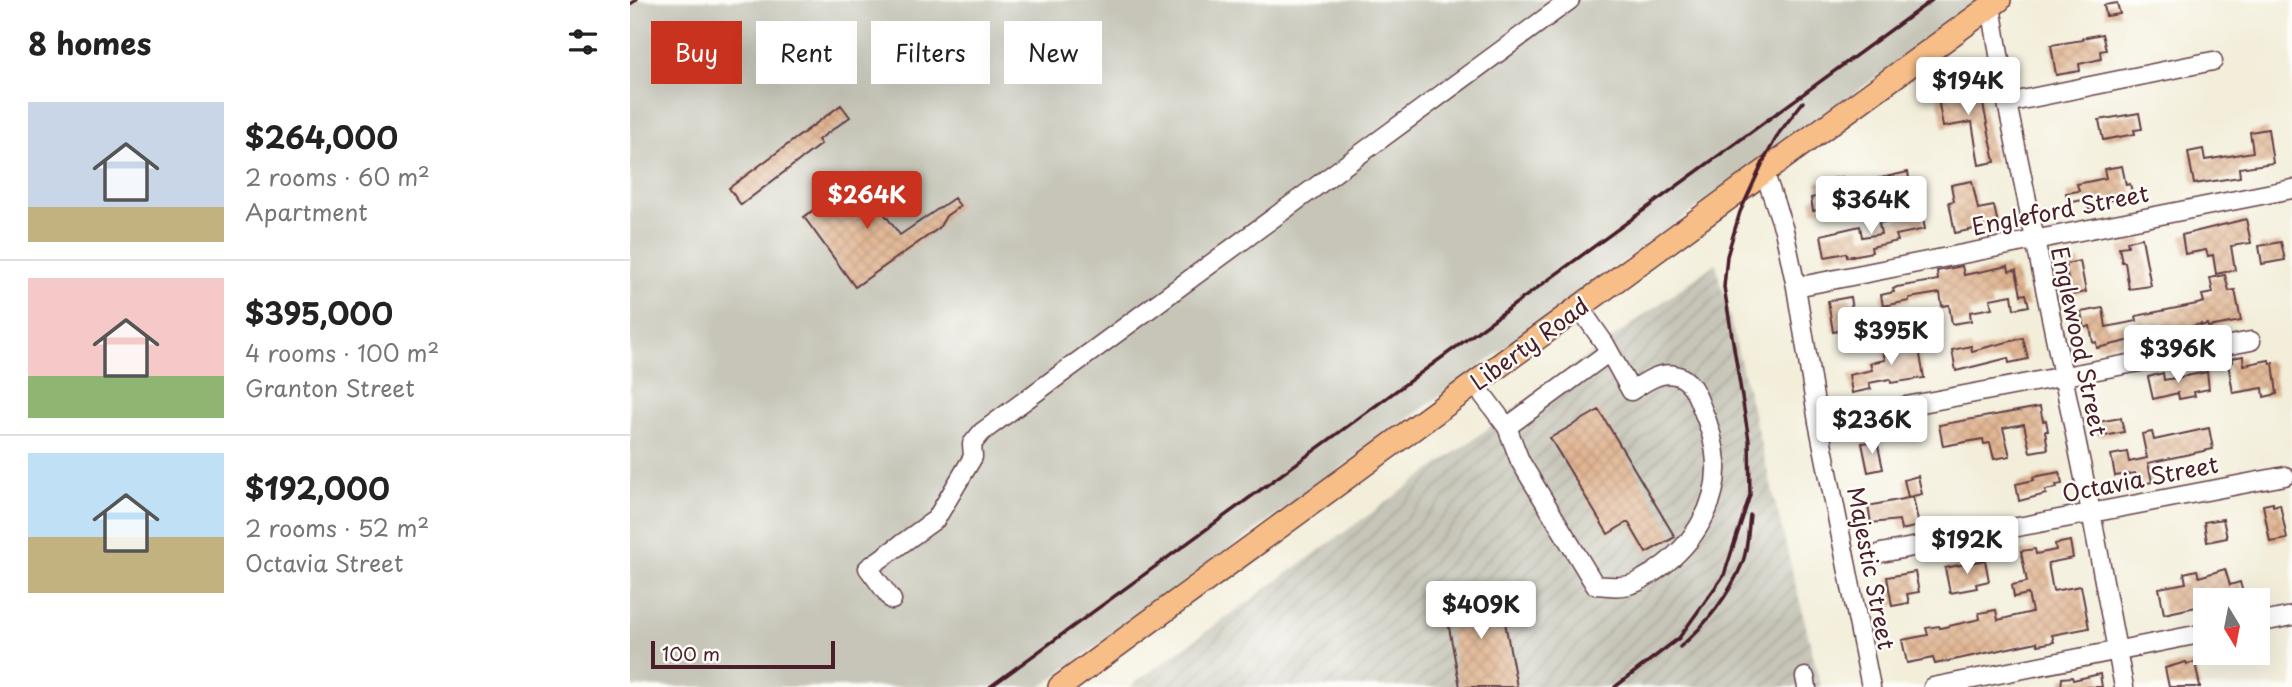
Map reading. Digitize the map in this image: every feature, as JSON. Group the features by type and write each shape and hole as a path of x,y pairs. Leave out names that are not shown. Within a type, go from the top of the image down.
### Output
{"main road":[{"name":"Liberty Road","path":"1060,687 1995,3"}],"street":[{"path":"892,600 868,568 936,519 973,457 972,444 982,432 1570,0"},
{"name":"Englewood Street","path":"1995,3 2007,103 2124,687"},
{"path":"2007,103 2213,61"},
{"name":"Majestic Street","path":"1764,171 1784,230 1796,287 1818,422 1871,687"},
{"name":"Engleford Street","path":"1796,287 2292,188"},
{"path":"1474,383 1507,427 1520,461 1595,585 1633,584 1666,564 1687,544 1710,505 1716,463 1711,429 1695,390 1686,379 1674,374 1660,374 1631,391 1609,352 1578,307"},
{"path":"1853,416 2251,341"},
{"path":"1507,427 1609,352"},
{"name":"Octavia Street","path":"1881,553 2285,476"},
{"path":"2270,621 2292,616"},
{"path":"1933,687 2193,635"}],"shaded area":[{"path":"630,0 1982,0 1041,687 630,687"},
{"path":"1716,263 1821,687 1129,687 1409,486"}],"building":[{"path":"2117,3 2120,14 2106,16 2104,5"},
{"path":"2102,34 2106,50 2100,51 2101,59 2079,64 2080,71 2056,75 2051,45"},
{"path":"1979,85 1995,162 1979,165 1972,122 1943,127 1937,93"},
{"path":"841,105 850,117 818,140 821,144 741,205 729,188"},
{"path":"2139,113 2142,129 2134,130 2135,134 2103,140 2099,120"},
{"path":"2268,129 2273,163 2239,168 2240,177 2194,184 2188,152 2203,149 2205,160 2253,152 2250,132"},
{"path":"2122,166 2126,185 2130,184 2133,196 2107,201 2108,206 2089,210 2087,199 2068,203 2066,193 2079,191 2077,184 2106,178 2104,169"},
{"path":"1908,172 1911,190 1880,196 1876,179"},
{"path":"1842,177 1847,204 1813,211 1811,198 1820,196 1817,182"},
{"path":"858,178 900,235 954,198 960,206 946,216 939,228 855,287 804,217"},
{"path":"1972,181 1978,209 1994,206 1998,224 1955,233 1949,202 1954,201 1951,185"},
{"path":"1876,200 1879,212 1866,215 1864,203"},
{"path":"1921,209 1925,229 1896,235 1898,241 1871,247 1872,252 1847,257 1846,253 1825,257 1821,235 1860,226 1862,237 1881,234 1879,223 1899,219 1898,214"},
{"path":"2246,219 2251,243 2231,246 2235,270 2216,274 2213,255 2208,256 2206,250 2185,254 2182,235"},
{"path":"2142,238 2151,286 2129,289 2125,262 2122,262 2119,247 2128,246 2127,241"},
{"path":"2281,242 2285,260 2262,264 2259,246"},
{"path":"2080,261 2086,292 2071,295 2065,264"},
{"path":"1962,266 1964,275 2008,266 2009,271 2016,270 2021,295 2026,294 2029,306 2014,309 2012,295 1990,299 1992,308 1970,312 1971,321 1952,324 1949,305 1942,306 1940,293 1883,306 1881,295 1894,292 1893,289 1897,287 1938,280 1937,271"},
{"path":"2225,275 2229,291 2235,290 2241,321 2208,327 2207,324 2201,324 2097,348 2096,342 2093,343 2090,326 2084,328 2081,312 2103,308 2106,327 2137,321 2136,316 2204,302 2202,295 2213,293 2210,278"},
{"path":"1850,297 1855,328 1833,332 1828,301"},
{"path":"1904,337 1907,351 1919,349 1924,378 1869,383 1871,389 1852,393 1849,375 1872,370 1870,363 1885,360 1881,342"},
{"path":"2023,338 2028,359 2009,363 2008,358 1956,371 1952,350 1971,346 1972,351"},
{"path":"2243,356 2244,365 2269,360 2270,364 2273,363 2277,394 2264,397 2263,388 2233,393 2228,363 2233,362 2233,358"},
{"path":"2207,372 2209,389 2194,392 2195,396 2179,399 2178,393 2153,399 2148,377 2163,373 2164,380"},
{"path":"2040,407 2043,421 2046,420 2048,449 2030,452 2024,424 2003,428 2010,456 1994,459 1990,443 1984,444 1983,439 1943,446 1939,425"},
{"path":"1599,410 1675,537 1646,553 1628,522 1608,534 1550,438"},
{"path":"2121,418 2124,432 2100,437 2098,422"},
{"path":"2209,428 2213,449 2148,463 2152,482 2138,485 2135,473 2115,476 2111,455 2127,452 2129,462 2147,458 2142,434 2152,432 2154,440"},
{"path":"1877,441 1883,469 1868,472 1862,443"},
{"path":"2060,472 2062,484 2056,485 2057,488 2045,490 2046,494 2019,501 2016,484 2034,480 2033,477"},
{"path":"1918,476 1922,494 1908,497 1904,480"},
{"path":"1913,497 1919,526 1901,530 1899,520 1871,523 1868,506"},
{"path":"2273,503 2273,506 2280,504 2287,539 2270,542 2263,505"},
{"path":"2223,519 2227,538 2207,542 2204,522"},
{"path":"2070,541 2073,558 2048,563 2053,591 2081,586 2089,628 2052,635 2054,642 2038,645 2037,642 1935,664 1933,658 1907,663 1902,640 1928,635 1926,628 1940,628 1980,619 1979,613 1996,610 1998,620 2032,612 2028,594 2014,597 2012,585 2027,582 2021,551 2035,549 2036,554 2056,550 2055,544"},
{"path":"1985,560 1989,581 1976,584 1977,588 1950,593 1945,568"},
{"path":"2225,569 2230,585 2240,582 2242,588 2193,588 2193,608 2164,614 2159,588 2186,583 2184,573 2197,570 2199,577"},
{"path":"1915,572 1919,592 1907,594 1909,603 1892,606 1887,577"},
{"path":"1499,590 1517,687 1460,687 1444,600"},
{"path":"2193,662 2200,687 2169,687 2165,668"},
{"path":"2100,674 2102,687 2061,687 2062,678 2072,677 2073,680"}],"railway":[{"path":"630,4 636,0"},
{"path":"990,687 1932,0"},
{"path":"1615,687 1679,638 1724,575 1750,495 1749,440 1724,287 1727,256 1740,212 1765,158 1779,133 1803,102"},
{"path":"1680,647 1716,609 1737,576 1746,553 1750,515"}]}
